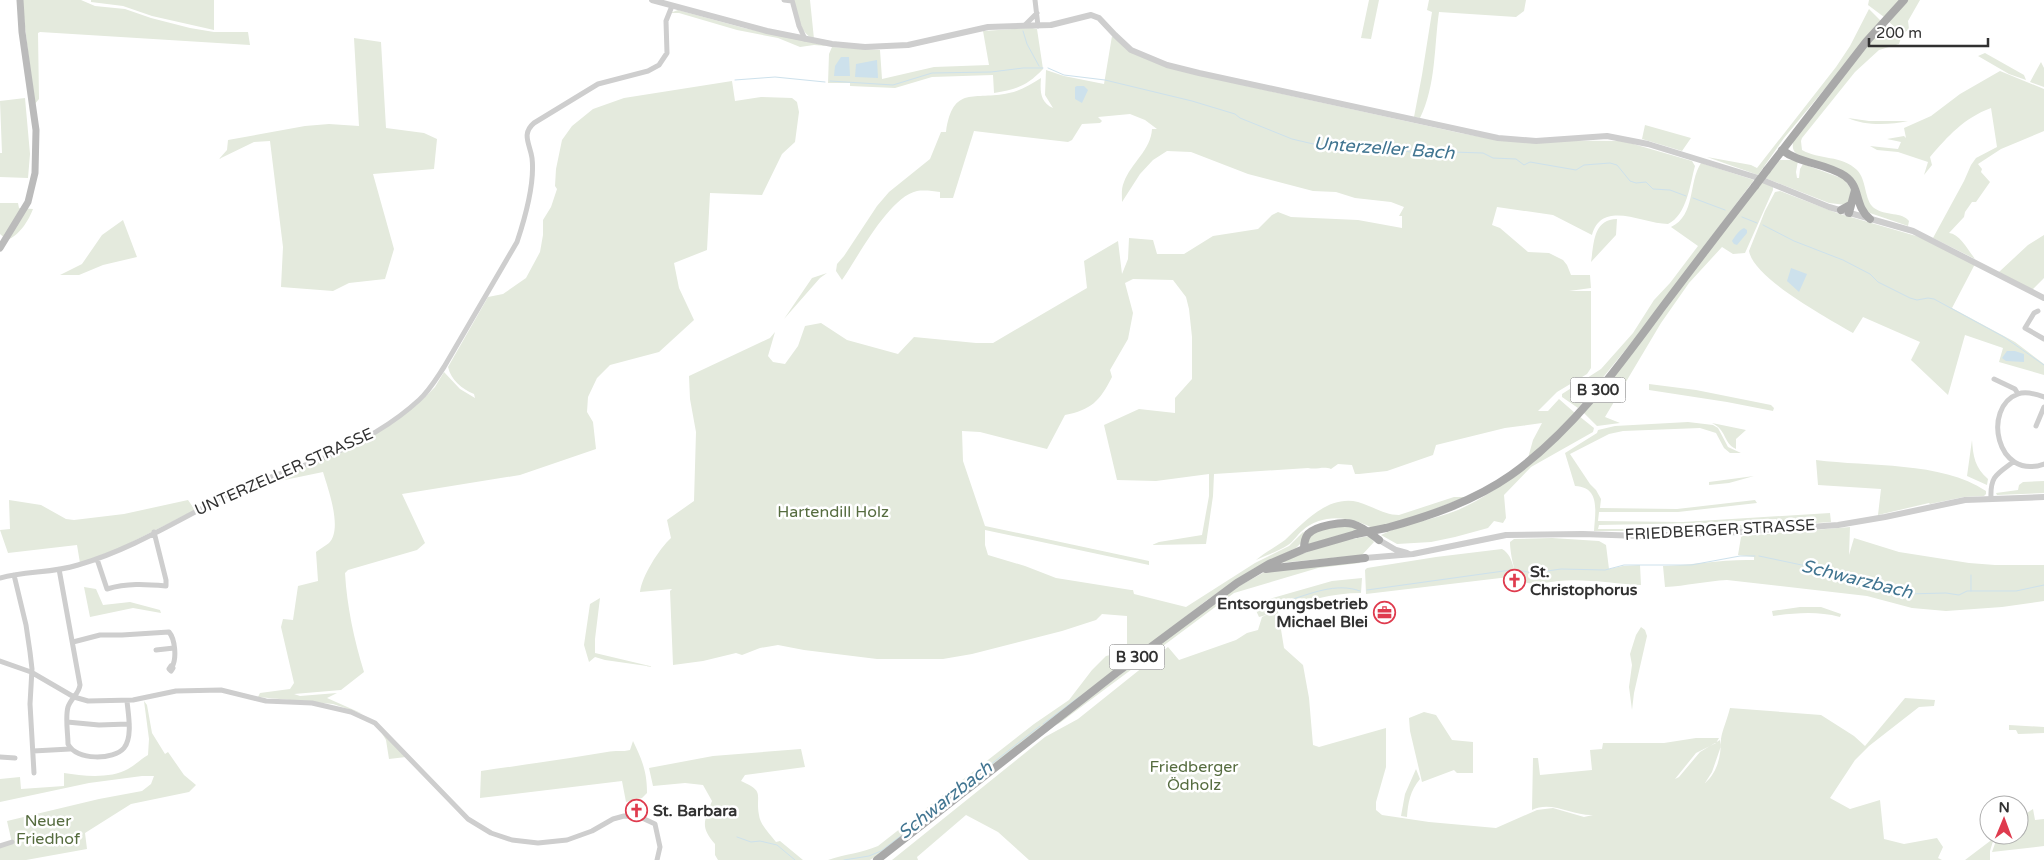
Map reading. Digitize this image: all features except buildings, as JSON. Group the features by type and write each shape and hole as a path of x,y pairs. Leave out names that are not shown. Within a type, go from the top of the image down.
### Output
{"main road":[{"path":"0,248 28,202 33,186 36,159 36,130 22,32 20,0"},
{"name":"B 300","path":"877,860 1116,673 1254,572 1304,548 1432,515 1481,493 1509,476 1548,445 1589,401 1866,42 1904,0"},
{"path":"1784,148 1796,158 1845,176 1855,188 1862,211 1870,219"},
{"path":"1784,148 1806,162"},
{"path":"1768,169 1780,160 1796,158"},
{"path":"1855,188 1847,209 1855,208 1858,199"},
{"path":"1304,548 1307,535 1311,531 1337,523 1354,524 1379,540"},
{"path":"1254,572 1276,567 1365,558"}],"street":[{"path":"652,0 805,39 851,47 880,48 908,45 988,27 1051,25 1092,15 1099,18 1131,50 1168,65 1200,73 1498,138 1536,141 1590,136 1624,138 1755,177 1816,202 1847,209 1870,219 1903,228 1932,240 2044,298"},
{"path":"784,0 792,0 799,26 805,39"},
{"path":"1035,0 1038,26"},
{"name":"UNTERZELLER STRASSE","path":"0,578 72,567 97,559 238,490 349,446 379,429 418,401 432,386 444,368 517,242 524,223 532,168 532,157 526,138 528,128 598,84 648,71 659,65 667,53 666,21 672,6"},
{"path":"1025,25 1037,13"},
{"path":"2038,311 2034,313 2025,328 2044,339"},
{"path":"1994,379 2015,389 2018,394"},
{"path":"2044,397 2031,393 2018,394 2012,397 2004,406 1998,424 2002,450 2013,462 2028,467 2044,464"},
{"path":"2036,426 2044,407"},
{"path":"1991,498 1992,479 2013,462"},
{"name":"FRIEDBERGER STRASSE","path":"1365,558 1413,554 1519,534 1640,536 1723,534 1838,524 1893,516 1954,501 2044,497"},
{"path":"97,559 107,589 124,584 166,586 154,532"},
{"path":"1379,540 1396,550 1413,554"},
{"path":"59,569 80,685 78,693 67,710 70,749"},
{"path":"14,575 27,630 31,672 30,704 34,773"},
{"path":"73,642 100,634 125,635 164,631 171,633 174,648 174,663 172,667"},
{"path":"156,650 174,648"},
{"path":"0,661 31,672 74,697 88,701 127,701 186,690 221,690 266,701 327,705 364,717 375,723 459,812 480,827 499,836 515,841 538,843 567,840 592,831 620,817 640,817 655,824 660,847 657,860"},
{"path":"33,751 70,749 85,757 118,753 127,744 127,701"},
{"path":"68,722 99,725 128,724"},
{"path":"0,757 15,758"},
{"path":"0,846 12,842"}],"green space":[{"path":"22,0 81,0 95,6 125,9 190,28 214,32 248,32 250,45 40,32 38,33 39,99 34,105"},
{"path":"91,0 214,0 214,30 152,16 123,6 91,2"},
{"path":"793,0 810,0 814,39 802,28"},
{"path":"1369,0 1379,0 1371,39 1361,38"},
{"path":"1429,0 1526,0 1524,11 1516,17 1439,12 1432,80 1420,118 1414,117 1432,12 1427,10"},
{"path":"1869,0 1900,0 1884,17 1868,5"},
{"path":"1907,0 1920,0 1908,21 1909,29 1901,33 1888,21"},
{"path":"1869,9 1881,21 1784,138 1758,175 1707,157 1751,165 1757,168 1836,67 1850,46"},
{"path":"678,10 744,28 828,46 800,47 778,38 737,30 679,13 670,13"},
{"path":"1884,24 1901,38 1899,44 1879,50 1855,72 1802,138 1802,150 1851,165 1860,174 1869,200 1874,208 1903,216 1909,221 1908,226 1867,212 1851,179 1804,159 1794,151 1793,147 1793,140"},
{"path":"1037,29 1043,69 1027,83 1009,90 994,93 993,75 932,77 895,88 850,86 850,83 828,83 829,54 832,47 880,50 882,79 934,67 989,65 983,31"},
{"name":"Hartendill Holz","path":"1112,36 1130,51 1242,85 1460,133 1498,140 1623,141 1692,161 1695,166 1687,198 1680,214 1668,224 1614,216 1605,218 1597,224 1592,235 1553,215 1497,207 1492,225 1500,228 1528,252 1549,253 1563,260 1571,275 1590,275 1591,288 1569,291 1591,291 1591,368 1587,374 1557,392 1538,411 1548,411 1559,399 1575,413 1528,458 1533,440 1542,423 1505,428 1436,445 1433,455 1387,471 1355,474 1352,465 1338,464 1331,469 1308,468 1214,474 1213,496 1206,544 1152,545 1159,542 1202,535 1209,496 1209,474 1156,481 1117,480 1104,425 1139,409 1175,413 1175,398 1192,379 1192,337 1186,297 1173,280 1133,279 1125,283 1133,313 1128,339 1110,370 1112,377 1099,398 1082,410 1065,415 1047,449 980,432 962,431 963,461 985,526 1149,561 1149,565 985,530 985,545 988,555 1056,578 1133,590 1134,594 1186,607 1255,563 1289,546 1303,532 1305,533 1301,543 1296,548 1253,569 1207,600 883,852 870,860 828,860 878,846 1034,724 1069,700 1092,670 1106,656 1127,651 1127,616 1102,614 1096,620 1062,631 972,654 943,659 877,659 778,645 760,648 742,655 736,653 703,661 673,665 670,591 672,589 640,592 644,578 652,563 671,538 667,520 694,501 696,432 690,399 689,376 770,338 775,332 768,356 773,362 785,364 798,346 805,326 821,323 847,340 898,354 914,337 993,343 1087,288 1084,261 1118,241 1122,274 1128,259 1129,238 1153,240 1157,254 1184,254 1213,236 1258,229 1272,215 1278,212 1291,217 1358,220 1402,228 1402,216 1399,216 1404,207 1391,202 1355,198 1336,192 1313,191 1248,174 1191,152 1167,151 1153,160 1140,174 1122,202 1122,187 1127,175 1145,150 1151,137 1152,129 1157,129 1145,120 1130,114 1098,117 1102,121 1100,123 1082,124 1072,140 1068,142 974,131 953,198 940,198 940,192 929,191 917,191 906,196 896,204 875,229 842,280 836,271 837,264 877,206 889,192 930,159 941,132 946,132 949,117 954,107 960,101 976,96 1013,92 1041,78 1043,99 1053,108 1045,95 1046,70 1064,76 1104,84"},
{"path":"354,38 381,42 386,128 424,133 437,139 434,169 373,174 394,249 385,279 349,283 333,291 281,287 283,247 270,141 254,142 219,159 227,150 228,140 305,126 329,124 359,126"},
{"path":"1985,53 2024,75 2026,80 2009,74 1978,56"},
{"path":"2041,62 2044,68 2044,87 2030,82"},
{"path":"2000,71 2044,89 2044,131 2001,149 1978,164 1982,169 1981,172 1990,182 1976,202 1972,202 1964,217 1949,233 1960,239 1975,259 1933,238 1971,165 1976,158 1997,147 1991,108 1965,122 1950,135 1930,157 1932,165 1924,175 1928,162 1898,152 1877,150 1870,146 1898,149 1901,142 1887,139 1904,136 1906,138 1904,128 1931,116 1960,94"},
{"path":"732,81 735,101 761,97 792,98 797,102 799,112 795,142 782,154 762,195 710,193 707,250 674,263 679,288 694,320 659,352 610,365 597,378 588,397 587,412 593,422 596,449 520,475 402,494 425,543 417,550 348,570 345,573 347,598 364,672 341,690 294,694 300,696 337,693 327,698 363,714 333,704 258,697 260,693 290,689 294,683 281,627 283,619 293,620 298,586 318,581 316,552 329,543 333,537 335,519 323,472 242,491 319,462 404,414 435,387 444,372 460,389 475,398 474,394 461,387 454,380 448,367 488,297 503,294 526,278 540,252 543,220 551,207 557,189 555,186 556,169 562,140 572,126 593,109 624,98"},
{"path":"25,98 30,154 28,178 0,177 0,153 2,153 0,101"},
{"path":"1848,118 1869,121 1908,121 1878,124 1855,121"},
{"path":"1645,125 1691,138 1682,151 1642,139"},
{"path":"1780,160 1798,161 1797,178 1799,178 1800,169 1803,164 1844,179 1851,189 1850,200 1846,205 1829,203 1765,178"},
{"path":"1701,163 1754,180 1636,337 1578,408 1562,397 1562,394 1601,369 1633,333 1654,300 1670,283 1698,246 1671,227 1679,222 1688,207 1694,180"},
{"path":"1760,181 1773,187 1773,190 1745,253 1733,254 1722,247 1689,283 1661,323 1605,417 1620,423 1597,426 1583,412"},
{"path":"1780,191 1837,213 1923,238 1975,264 1952,308 2015,342 2044,364 2044,375 1999,362 2003,348 1965,335 1948,395 1911,360 1920,342 1863,317 1853,333 1794,297 1764,274 1754,262 1749,251 1765,211 1775,192"},
{"path":"0,203 18,203 19,208 33,209 23,227 16,235 7,240 0,234"},
{"path":"1617,219 1616,235 1591,262 1594,240 1599,228 1609,220"},
{"path":"123,220 137,257 103,265 79,275 60,275 82,264 102,235"},
{"path":"2044,235 2044,278 2032,290 1999,272 2028,245"},
{"path":"827,273 820,278 784,319 812,278"},
{"path":"1649,384 1696,390 1771,405 1774,408 1773,411 1649,390"},
{"path":"1579,416 1594,428 1593,432 1531,467 1504,495 1506,518 1503,523 1494,521 1488,528 1431,542 1397,544 1381,535 1399,527 1458,510 1492,491 1537,456"},
{"path":"1688,422 1713,425 1718,428 1728,447 1741,453 1730,453 1724,448 1716,433 1700,428 1623,431 1609,434 1570,454 1601,499 1600,508 1677,509 1755,500 1757,503 1678,512 1599,512 1598,521 1683,522 1830,513 1831,522 1706,531 1594,531 1595,502 1593,496 1583,487 1575,486 1565,453 1597,433 1598,430 1615,426","holes":["1776,519 1776,523 1667,529 1598,529 1599,525 1704,523"]},
{"path":"1712,423 1746,430 1736,439 1736,449 1729,443 1720,429"},
{"path":"1972,440 1973,451 1980,471 1988,479 1987,485 1967,476"},
{"path":"1816,460 1904,467 1948,474 1968,481 1986,491 1986,494 1984,496 1964,497 1929,503 1878,515 1881,489 1818,485"},
{"path":"1754,476 1729,483 1709,485 1709,482"},
{"path":"2044,481 2044,493 1997,495 1996,493 2018,490 2019,485 2023,482"},
{"path":"1454,497 1465,497 1415,517 1372,528 1346,519 1336,518 1318,521 1302,531 1288,545 1256,560 1285,540 1317,512 1337,502 1358,502 1383,512 1399,515"},
{"path":"9,500 41,505 66,519 74,520 124,514 188,500 195,510 120,548 80,563 77,545 8,553 0,530 10,529"},
{"path":"1347,525 1361,530 1305,545 1312,531"},
{"path":"1850,527 1849,555 1854,538 1899,552 1969,563 2044,565 2044,601 2002,607 1946,611 1912,608 1867,596 1727,580 1665,587 1663,566 1731,560 1754,560 1754,557 1738,555 1741,537 1743,536"},
{"path":"1369,536 1374,542 1362,555 1279,563 1330,543"},
{"path":"1552,538 1599,541 1606,545 1609,569 1640,565 1641,585 1578,580 1534,584 1520,580 1514,568 1510,542 1514,539"},
{"path":"1502,549 1510,557 1519,581 1523,585 1514,585 1509,577 1366,594 1365,570 1367,568"},
{"path":"1359,561 1360,563 1318,568 1234,593 1057,725 1228,592 1270,569"},
{"name":"Friedberger Ödholz","path":"1362,578 1361,593 1339,594 1319,598 1278,611 1284,648 1303,665 1309,698 1313,745 1319,747 1386,728 1386,767 1376,802 1376,810 1382,815 1429,822 1496,828 1537,810 1553,808 1584,817 1593,815 1585,815 1554,807 1539,807 1532,810 1533,758 1538,758 1540,775 1592,770 1590,750 1602,749 1603,743 1664,743 1696,738 1719,738 1717,742 1720,740 1721,745 1730,708 1821,715 1854,736 1865,746 1905,698 1935,700 1934,706 1919,707 1869,746 1855,760 1830,798 1850,809 1880,800 1884,839 1904,844 1937,838 1943,847 1938,858 1942,860 1029,860 998,832 966,815 917,857 918,860 892,860 1045,737 1078,719 1168,647 1179,660 1236,640 1247,633 1258,630 1262,617 1266,615 1259,617 1253,604 1255,603 1332,581","holes":["1710,746 1700,752 1679,777 1675,779 1696,753","1721,747 1716,768 1705,783 1712,772"]},
{"path":"84,587 96,589 103,605 130,602 160,610 161,613 133,608 90,617"},
{"path":"600,598 595,653 654,667 595,657 589,662 584,645 590,604"},
{"path":"1800,607 1821,607 1841,614 1840,617 1806,613 1773,616 1772,611"},
{"path":"1641,627 1645,630 1647,636 1632,710 1629,687 1632,665 1630,654 1636,635"},
{"name":"Neuer Friedhof","path":"144,701 147,705 152,733 165,754 168,752 184,775 196,785 189,792 131,804 85,833 87,849 26,860 0,860 0,848 12,843 7,821 99,799 142,791 151,784 154,776 142,776 89,783 0,802 0,779 20,777 21,789 64,786 64,773 88,776 105,775 121,772 133,766 148,755 149,739"},
{"path":"1424,712 1436,715 1452,740 1473,742 1473,773 1457,773 1454,770 1422,782 1410,731 1409,718"},
{"path":"2009,725 2044,727 2044,733 2018,734 2016,730 2009,730"},
{"path":"380,730 406,757 389,759 386,740"},
{"path":"633,741 646,778 647,793 642,798 626,802 622,781 480,798 481,771 610,751 627,751 630,750"},
{"path":"801,749 805,767 745,775 741,781 757,791 761,822 776,842 780,841 803,860 718,860 715,855 715,844 705,828 705,819 712,801 703,785 685,783 653,786 649,768 713,756"},
{"path":"1416,769 1420,779 1410,797 1407,817 1401,816 1405,794"},
{"path":"2033,809 2035,820 2044,819 2044,846 1992,852 1994,845 2029,845 2029,812"},
{"path":"1985,845 1992,845 1990,860 1965,860"}],"water":[{"path":"841,57 849,57 850,76 834,76 835,66"},
{"path":"877,60 878,78 855,77 856,64"},
{"path":"1084,86 1088,90 1082,103 1075,99 1075,87"},
{"path":"1744,228 1747,230 1747,233 1737,245 1734,244 1733,239"},
{"path":"1791,268 1807,274 1799,292 1787,281"},
{"path":"2007,351 2024,354 2024,362 2006,361 2002,358"}],"waterway":[{"path":"1023,31 1027,44 1039,66"},
{"name":"Unterzeller Bach","path":"830,81 893,85 932,73 991,72 1023,68 1043,68"},
{"name":"Unterzeller Bach","path":"1048,68 1064,75 1105,80 1192,101 1235,114 1240,118 1292,139 1328,147 1372,149 1386,146 1410,152 1435,150 1444,155 1452,152 1483,153 1493,158 1516,159 1524,165 1530,162 1576,170 1584,165 1610,163 1617,165 1630,181 1636,183 1646,182 1653,189 1670,190 1686,196"},
{"name":"Unterzeller Bach","path":"735,80 775,77 825,82"},
{"name":"Unterzeller Bach","path":"1693,198 1725,210"},
{"name":"Unterzeller Bach","path":"1742,217 1757,223"},
{"name":"Unterzeller Bach","path":"1763,225 1794,241 1843,260 1870,274 1878,282 1910,298 1917,300 1934,299 2004,337 2044,365"},
{"name":"Schwarzbach","path":"1517,570 1533,573 1561,569 1605,570 1624,565 1691,565 1740,556 1755,556"},
{"name":"Schwarzbach","path":"1759,556 1825,569 1830,576 1842,575 1906,594 1946,593 1959,595 1967,591 2016,591 2044,585"},
{"name":"Schwarzbach","path":"1367,590 1511,570"},
{"path":"1971,575 1971,591"},
{"name":"Schwarzbach","path":"1287,601 1332,588 1360,591"},
{"name":"Schwarzbach","path":"1043,724 1079,697"},
{"name":"Schwarzbach","path":"933,812 1040,726"},
{"name":"Schwarzbach","path":"844,860 869,856 881,851 902,835"},
{"path":"737,837 751,842 760,841 777,845 795,860"}],"place":[{"name":"St. Christophorus","path":"1514,581"},
{"name":"Entsorgungsbetrieb Michael Blei","path":"1384,613"},
{"name":"St. Barbara","path":"637,811"}]}
